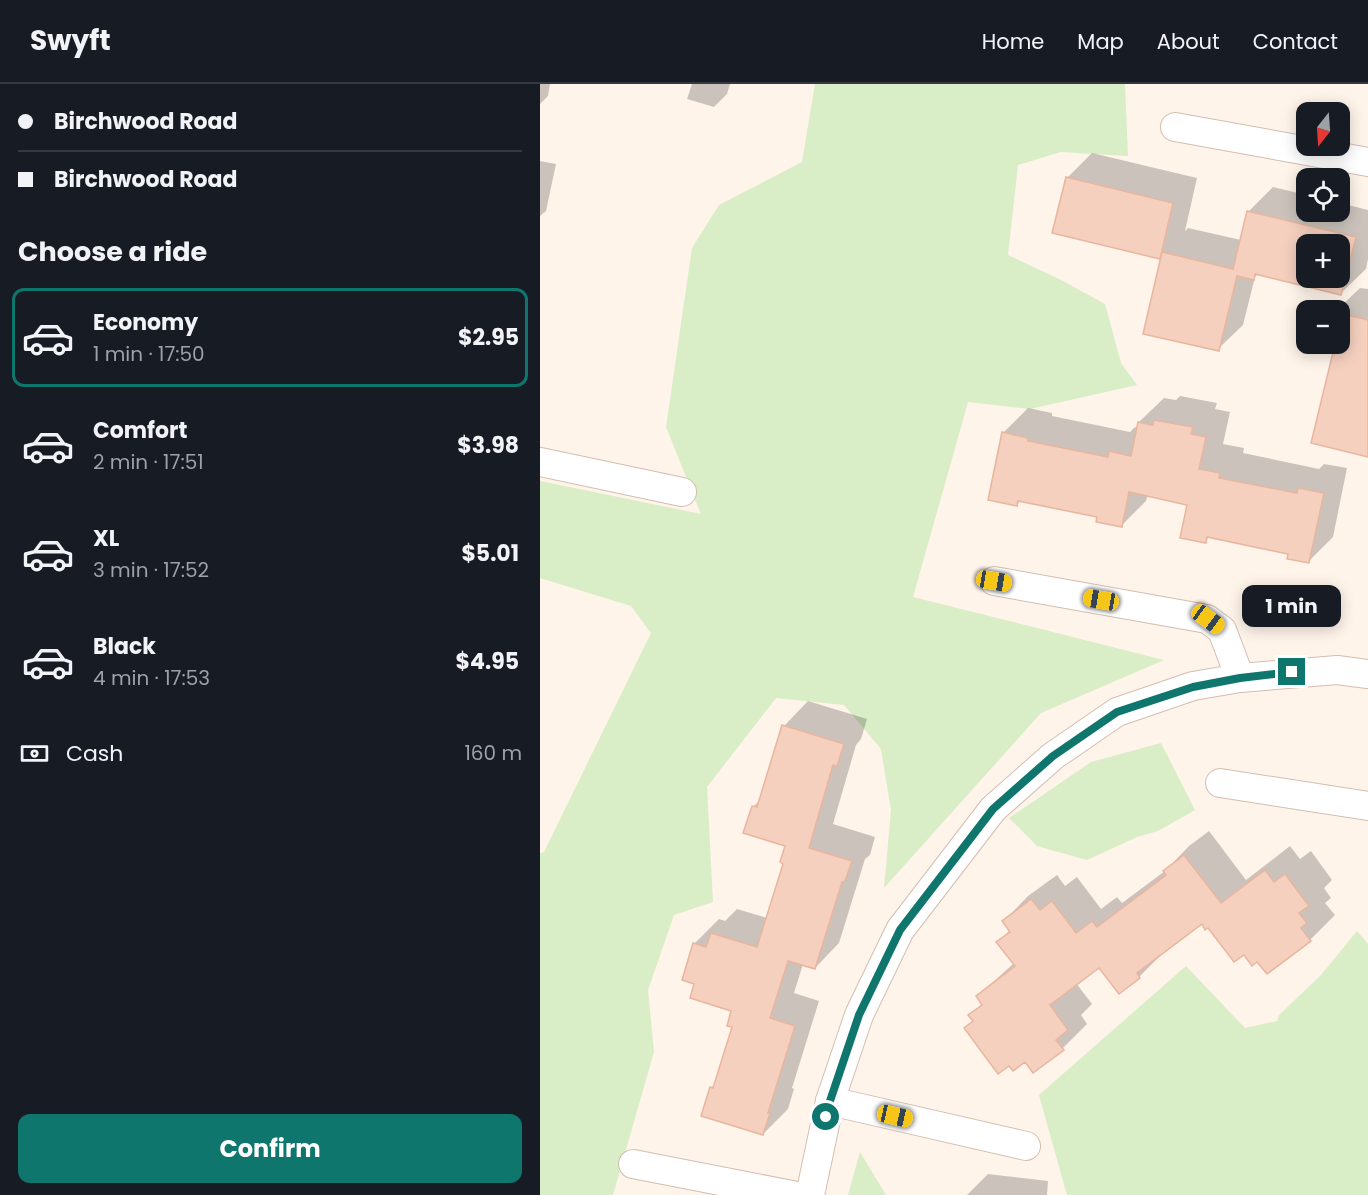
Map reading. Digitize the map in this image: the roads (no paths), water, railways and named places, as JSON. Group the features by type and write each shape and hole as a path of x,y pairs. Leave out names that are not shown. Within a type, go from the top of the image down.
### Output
{"street":[{"path":"1175,127 1368,162"},
{"path":"540,462 682,492"},
{"path":"994,581 1208,619 1222,630 1240,678"},
{"path":"810,1195 830,1101 859,1015 900,930 993,809 1053,756 1117,712 1193,687 1240,678 1337,670 1368,674"},
{"path":"1220,783 1368,806"},
{"path":"830,1101 1026,1146"},
{"path":"633,1164 792,1195"}]}
